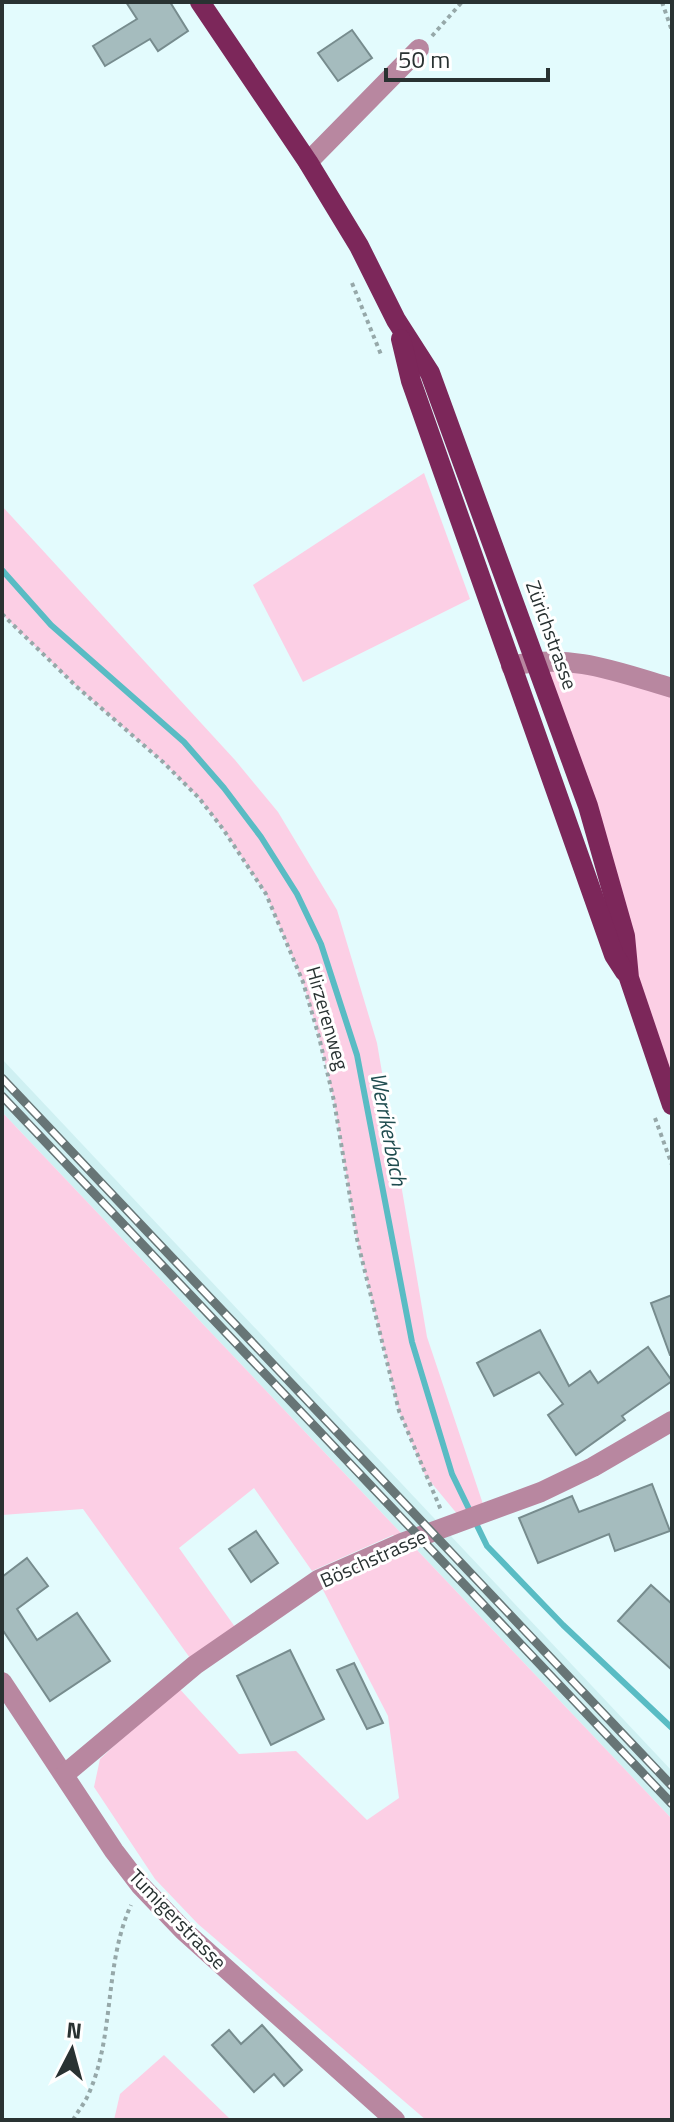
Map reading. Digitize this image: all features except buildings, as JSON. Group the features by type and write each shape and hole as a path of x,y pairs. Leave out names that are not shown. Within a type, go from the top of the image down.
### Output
{"main road":[{"name":"Zürichstrasse","path":"200,2 308,162 359,246 396,320 430,373 588,806 625,936 629,978 662,1106"},
{"name":"Zürichstrasse","path":"396,320 411,381 511,666 614,955 629,978"}],"street":[{"path":"308,162 419,49"},
{"path":"511,666 536,661 590,663 672,688"},
{"name":"Böschstrasse","path":"65,1774 195,1665 318,1580 541,1492 593,1467 672,1421"},
{"name":"Tumigerstrasse","path":"2,1682 140,1885 184,1931 395,2120"}],"path":[{"path":"419,49 462,2"},
{"path":"663,4 672,10"},
{"path":"663,4 672,31"},
{"path":"346,270 385,365"},
{"name":"Hirzerenweg","path":"2,614 199,798 266,894 303,982 319,1037 334,1101 357,1239 399,1411 425,1475 457,1523"},
{"path":"662,1106 672,1165"},
{"path":"73,2120 89,2094 101,2055 121,1926 140,1885"}],"shaded area":[{"path":"424,473 470,599 303,682 253,585"},
{"path":"2,506 235,760 278,812 337,910 377,1043 427,1337 486,1513 463,1521 425,1475 399,1411 357,1239 334,1101 319,1037 303,982 266,894 199,798 2,614"},
{"path":"536,661 672,688 672,1086"},
{"path":"2,1059 672,1771 672,1819 2,1112"},
{"path":"2,1112 672,1819 672,2120 426,2120 198,1924 155,1879 94,1787 100,1759 177,1686 239,1754 296,1751 367,1820 399,1798 388,1716 322,1588 402,1543 393,1535 312,1571 254,1488 179,1548 240,1634 195,1665 83,1509 2,1515"},
{"path":"164,2055 231,2120 114,2120 120,2094"}],"waterway":[{"name":"Werrikerbach","path":"2,570 51,625 184,742 261,837 297,894 321,944 357,1055 412,1342 452,1474 487,1546 563,1625 672,1728"}],"railway":[{"path":"2,1078 672,1786"},
{"path":"2,1096 672,1804"}]}
